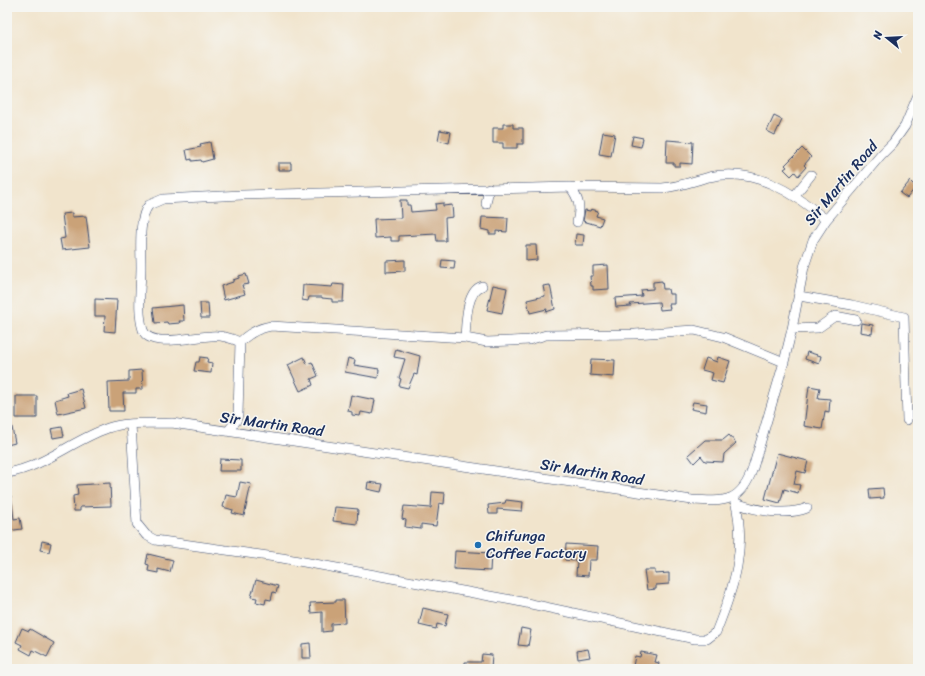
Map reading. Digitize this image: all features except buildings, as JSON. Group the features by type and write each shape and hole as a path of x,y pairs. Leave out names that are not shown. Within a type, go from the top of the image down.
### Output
{"street":[{"name":"Sir Martin Road","path":"7,473 18,471 40,463 108,427 131,424 172,423 692,500 735,500 749,480 784,362 807,254 813,240 826,220 893,143 905,126 918,95"},
{"path":"240,342 218,336 162,341 152,340 145,336 142,326 141,307 141,248 144,211 149,204 163,199 489,188 570,186 662,188 676,187 709,177 733,174 770,183 795,195 826,220"},
{"path":"795,195 811,175"},
{"path":"570,186 576,195 580,210 577,222"},
{"path":"486,204 489,188"},
{"path":"465,338 466,318 472,294 477,288 482,286"},
{"path":"799,296 852,305 904,317 908,420"},
{"path":"792,329 818,328 836,316 856,320"},
{"path":"228,432 238,415 240,342 247,335 258,329 271,326 465,338 487,342 529,340 546,335 621,335 694,330 723,337 784,362"},
{"path":"131,424 137,524 142,532 155,540 282,558 517,601 695,639 707,639 716,632 737,574 739,530 735,500 760,509 791,512 808,508"}],"place":[{"name":"Chifunga Coffee Factory","path":"478,545"}]}
